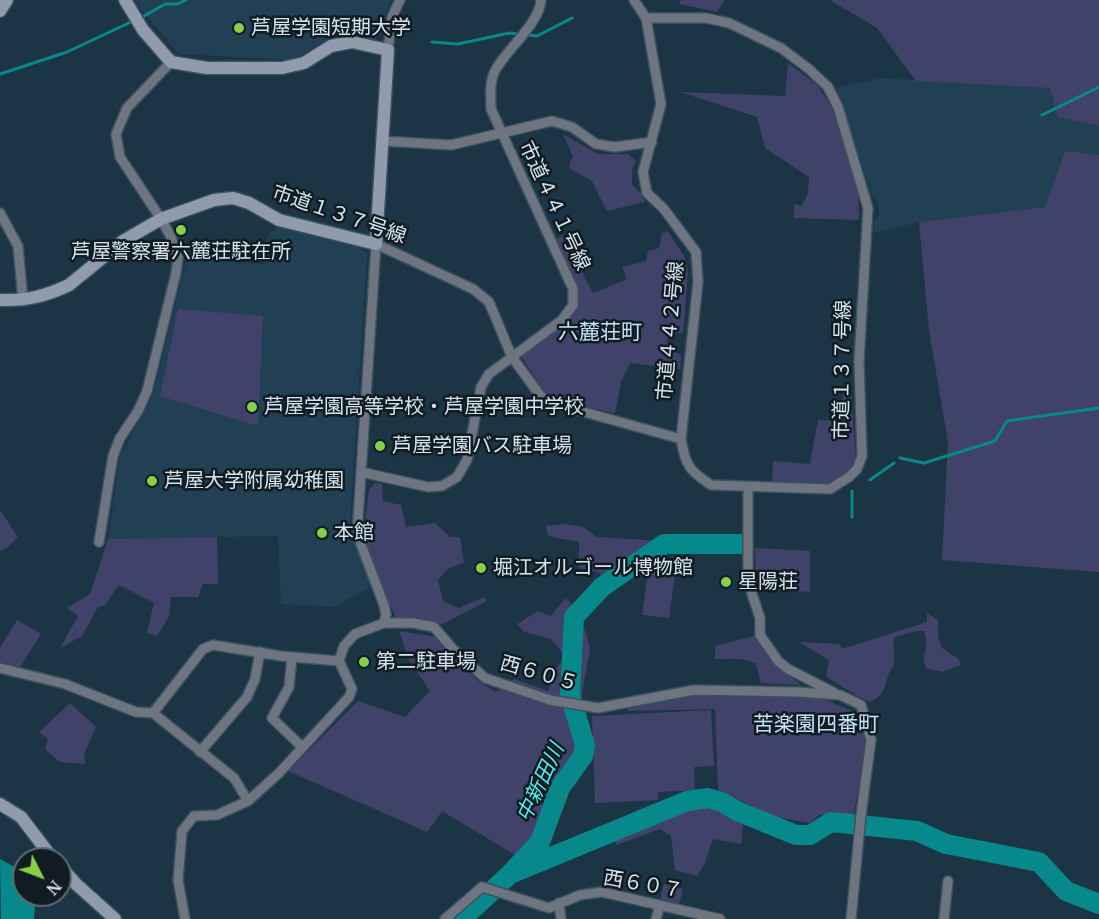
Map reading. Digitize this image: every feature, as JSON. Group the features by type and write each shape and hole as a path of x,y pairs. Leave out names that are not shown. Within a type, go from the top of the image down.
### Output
{"street":[{"path":"0,11 8,0"},
{"path":"125,0 136,19 171,62 207,68 282,68 304,63 332,46 352,42 388,50"},
{"path":"384,623 386,614 384,605 357,534 388,50 392,17 400,0"},
{"name":"市道４４１号線","path":"361,472 428,487 442,486 457,477 467,460 481,387 489,374 562,320 573,305 573,289 491,109 494,72 519,41 541,7 541,0"},
{"name":"市道４４２号線","path":"634,0 646,18 661,104 643,172 647,192 664,209 698,258 698,282 681,439"},
{"name":"市道１３７号線","path":"0,300 23,301 46,296 69,285 123,241 161,219 214,200 232,198 249,203 279,220 376,244 473,289 489,302 512,357 539,394 548,402 681,439 684,460 696,475 711,485 830,489 849,477 862,456 859,361 868,208 838,107 828,87 809,69 781,48 729,23 706,18 646,18"},
{"path":"99,542 113,456 120,438 138,411 147,391 176,273 177,258 171,237 161,219 120,157 116,134 127,108 171,62"},
{"path":"382,141 451,145 552,121 572,127 596,144 615,147 652,142"},
{"path":"0,213 18,246 23,301"},
{"path":"748,487 748,569 752,594 760,618 760,635 778,662 788,669 861,705 871,740 851,919"},
{"name":"西６０５","path":"339,661 344,646 355,634 384,623 413,623 434,627 452,648 484,678 550,700 598,708 694,690 840,695"},
{"path":"153,713 203,649 213,645 292,657 339,661 352,689 349,697 279,773 248,801 217,814 194,816 182,831 178,880 185,919"},
{"path":"200,752 247,697 255,679 260,652"},
{"path":"292,657 289,687 272,718 302,747"},
{"path":"0,668 65,684 136,712 153,713 234,778 248,801"},
{"path":"0,804 21,817 44,847"},
{"path":"72,880 115,919"},
{"path":"944,919 948,881"},
{"name":"西６０７","path":"445,919 482,887 549,908 580,895 602,892 720,919"},
{"path":"559,903 561,919"},
{"path":"656,919 660,905"}],"shaded area":[{"name":"芦屋学園短期大学","path":"133,0 392,0 387,9 382,35 328,39 293,60 179,54"},
{"path":"681,0 725,0 717,12 679,4"},
{"path":"830,0 1099,0 1099,126 1058,117 1050,88 916,81 877,28"},
{"path":"788,63 817,85 831,106 858,188 859,220 794,218 794,204 802,206 808,193 809,177 765,148 757,117 680,92 785,96"},
{"path":"880,78 1050,88 1058,117 1099,126 1099,155 1065,151 1045,207 919,222 874,233 874,222 879,215 878,201 872,195 836,88"},
{"path":"563,134 598,154 628,154 636,161 632,170 632,185 641,193 645,202 607,211 592,181 570,169 569,165 573,157"},
{"path":"1065,151 1099,155 1099,572 942,560 948,442 929,330 919,222 1045,207"},
{"name":"芦屋学園高等学校・芦屋学園中学校","path":"277,227 359,247 367,254 349,538 354,539 372,586 334,607 281,604 278,536 108,539 120,456 153,395 187,258 264,264 268,235"},
{"path":"668,232 684,256 688,273 683,333 668,333 667,349 681,355 680,369 630,363 621,382 615,413 556,400 541,387 521,356 565,323 579,302 557,239 563,235 593,293 627,279 622,267 646,261 648,251 659,248 662,233"},
{"path":"178,309 263,316 258,426 160,396"},
{"path":"843,395 851,395 856,458 847,473 832,484 772,482 773,461 810,464 818,420 842,421"},
{"path":"375,483 382,484 383,501 401,505 406,527 435,523 450,537 460,537 464,562 448,569 438,580 443,601 459,608 484,597 487,601 443,624 396,619 363,538 369,490"},
{"path":"0,510 18,537 0,551"},
{"path":"566,524 583,527 597,537 661,541 596,588 601,574 579,567 579,542 548,536 546,526"},
{"path":"217,537 218,584 203,584 198,597 171,597 169,617 157,636 147,633 154,603 119,585 105,605 98,607 82,636 60,648 78,616 67,608 90,594 108,539"},
{"path":"755,548 810,551 810,592 756,589"},
{"path":"650,557 677,561 669,618 642,615"},
{"path":"565,598 579,610 590,648 581,700 588,720 553,827 515,855 442,811 427,832 288,771 358,701 405,717 430,691 409,660 399,631 436,637 479,682 496,692 514,679 548,691 555,669 566,657 551,639 524,632 517,624 538,611 551,616"},
{"path":"927,613 938,620 938,637 942,648 959,659 960,665 942,672 926,668 924,631 895,637 893,667 880,695 869,702 826,676 829,660 799,642 840,644 842,649 927,622"},
{"path":"17,620 41,634 20,667 0,662 0,648"},
{"path":"754,636 769,659 801,685 761,683 756,664 741,659 715,659 715,646"},
{"path":"699,693 820,697 852,711 866,741 854,814 819,815 810,823 775,817 718,790 715,709 628,711 628,708"},
{"path":"70,703 96,727 84,754 85,764 60,762 45,749 48,739 39,732"},
{"path":"711,710 714,766 694,767 695,790 658,792 658,800 595,803 592,716"},
{"path":"706,802 744,818 741,844 713,839 704,865 697,876 675,870 671,836 660,829 616,845 614,837 681,807"},
{"path":"0,859 12,866 12,907 35,907 34,919 1,919"},
{"path":"664,884 683,889 679,904 660,900"}],"waterway":[{"path":"139,19 165,4 177,4 186,0"},
{"path":"432,42 458,44 509,33 537,36 572,18"},
{"path":"0,74 67,52 133,21"},
{"path":"1042,115 1099,87"},
{"name":"中新田川","path":"900,458 924,463 995,441 1007,421 1099,408"},
{"name":"中新田川","path":"870,480 894,463"},
{"name":"中新田川","path":"852,491 852,517"},
{"name":"中新田川","path":"462,919 540,842 560,788 583,756 585,745 570,695 574,617 602,587 664,544 742,544"},
{"path":"510,874 687,801 708,798 796,835 810,835 831,822 917,831 946,844 1039,862 1066,891 1099,904"}],"place":[{"name":"芦屋学園短期大学","path":"239,28"},
{"name":"芦屋警察署六麓荘駐在所","path":"181,230"},
{"name":"芦屋学園高等学校・芦屋学園中学校","path":"252,407"},
{"name":"芦屋学園バス駐車場","path":"380,446"},
{"name":"芦屋大学附属幼稚園","path":"152,481"},
{"name":"本館","path":"322,533"},
{"name":"堀江オルゴール博物館","path":"481,568"},
{"name":"星陽荘","path":"726,582"},
{"name":"第二駐車場","path":"364,662"}],"district":[{"name":"六麓荘町","path":"600,333"},
{"name":"苦楽園四番町","path":"816,725"}]}
